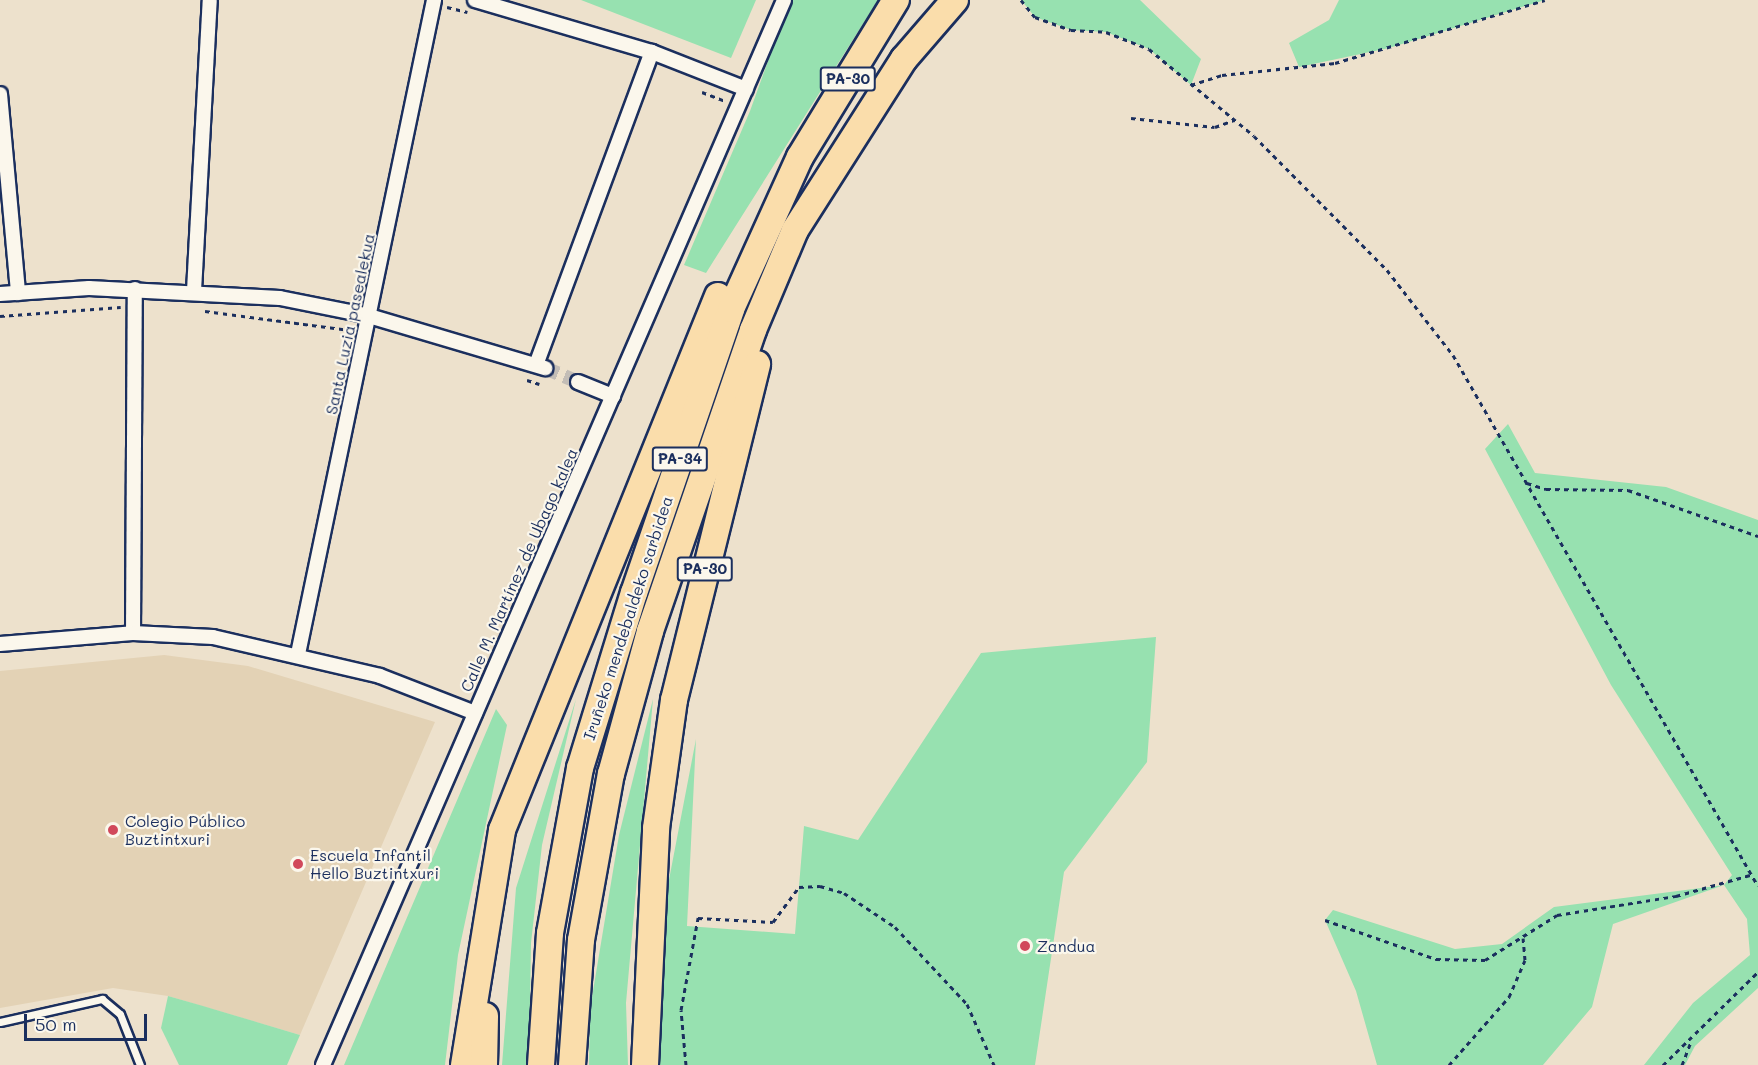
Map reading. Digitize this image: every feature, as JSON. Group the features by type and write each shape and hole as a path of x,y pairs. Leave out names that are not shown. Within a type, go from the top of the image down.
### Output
{"highway":[{"name":"PA-30","path":"464,1065 502,830 568,667 723,285 763,200 800,157 896,0"},
{"name":"PA-30","path":"645,1065 644,1010 656,828 676,689 769,323 847,148 904,59 955,0"},
{"name":"Iruñeko mendebaldeko sarbidea","path":"572,1065 581,940 611,774 650,631 753,330 795,230 847,148"},
{"name":"Iruñeko mendebaldeko sarbidea","path":"540,1065 550,933 580,768 731,309 800,157"},
{"name":"PA-30","path":"484,1065 496,896 568,667"},
{"path":"644,1010 652,1065"}],"street":[{"path":"194,291 210,0"},
{"name":"Santa Luzia pasealekua","path":"298,654 435,0"},
{"path":"475,0 652,52 746,89"},
{"name":"Calle M. Martínez de Ubago kalea","path":"323,1065 784,0"},
{"path":"0,294 135,289 280,298 369,316 541,367 652,52"},
{"path":"0,94 18,293"},
{"path":"133,633 135,289"},
{"path":"578,382 613,396"},
{"path":"0,644 133,633 213,637 298,654 380,676 475,712"}],"lane":[{"path":"0,1022 102,999 120,1014 141,1065"}],"path":[{"path":"1021,0 1035,17 1071,30 1106,32 1149,49 1234,120 1387,270 1430,323 1527,483 1715,804 1750,875 1758,886"},
{"path":"1191,85 1222,75 1335,63 1545,0"},
{"path":"702,92 732,104"},
{"path":"1131,118 1215,127 1234,120"},
{"path":"0,316 135,307"},
{"path":"201,310 366,332"},
{"path":"519,377 539,384"},
{"path":"1527,483 1546,489 1628,490 1758,536"},
{"path":"1325,920 1436,959 1485,960 1557,915 1676,896 1750,875"},
{"path":"686,1065 681,1010 698,918 773,922 799,887 820,886 844,893 894,927 967,1004 994,1065"},
{"path":"1449,1065 1509,997 1525,960 1523,938"},
{"path":"1664,1065 1758,972"},
{"path":"1682,1065 1692,1039"}],"shaded area":[{"name":"Colegio Público Buztintxuri","path":"164,655 248,666 435,722 300,1035 168,996 113,988 0,1008 0,671"}],"green space":[{"path":"581,0 756,0 731,58"},
{"path":"790,0 878,0 706,273 684,265 750,111"},
{"path":"1021,0 1140,0 1201,59 1191,85 1149,49 1106,32 1071,30 1035,17"},
{"path":"1339,0 1545,0 1389,48 1299,67 1289,43 1329,20"},
{"path":"1508,424 1535,473 1666,487 1758,520 1758,988 1695,1046 1685,1065 1644,1065 1693,1003 1750,955 1747,919 1724,885 1732,875 1611,685 1485,449"},
{"path":"1156,637 1147,762 1064,872 1035,1065 646,1065 644,1010 696,739 687,926 795,934 804,826 858,840 981,653"},
{"path":"576,699 542,845 531,943 529,1065 502,1065 516,888"},
{"path":"653,699 626,1003 628,1065 589,1065 590,1009 619,835"},
{"path":"496,709 507,725 458,955 445,1065 344,1065"},
{"path":"1724,885 1613,924 1592,1007 1543,1065 1377,1065 1356,991 1325,920 1333,910 1455,949 1502,944 1554,907"},
{"path":"168,996 300,1035 287,1065 179,1065 161,1028"}],"tunnel":[{"path":"545,368 578,382"}],"place":[{"name":"Colegio Público Buztintxuri","path":"113,830"},
{"name":"Escuela Infantil Hello Buztintxuri","path":"298,864"},
{"name":"Zandua","path":"1025,946"}]}
